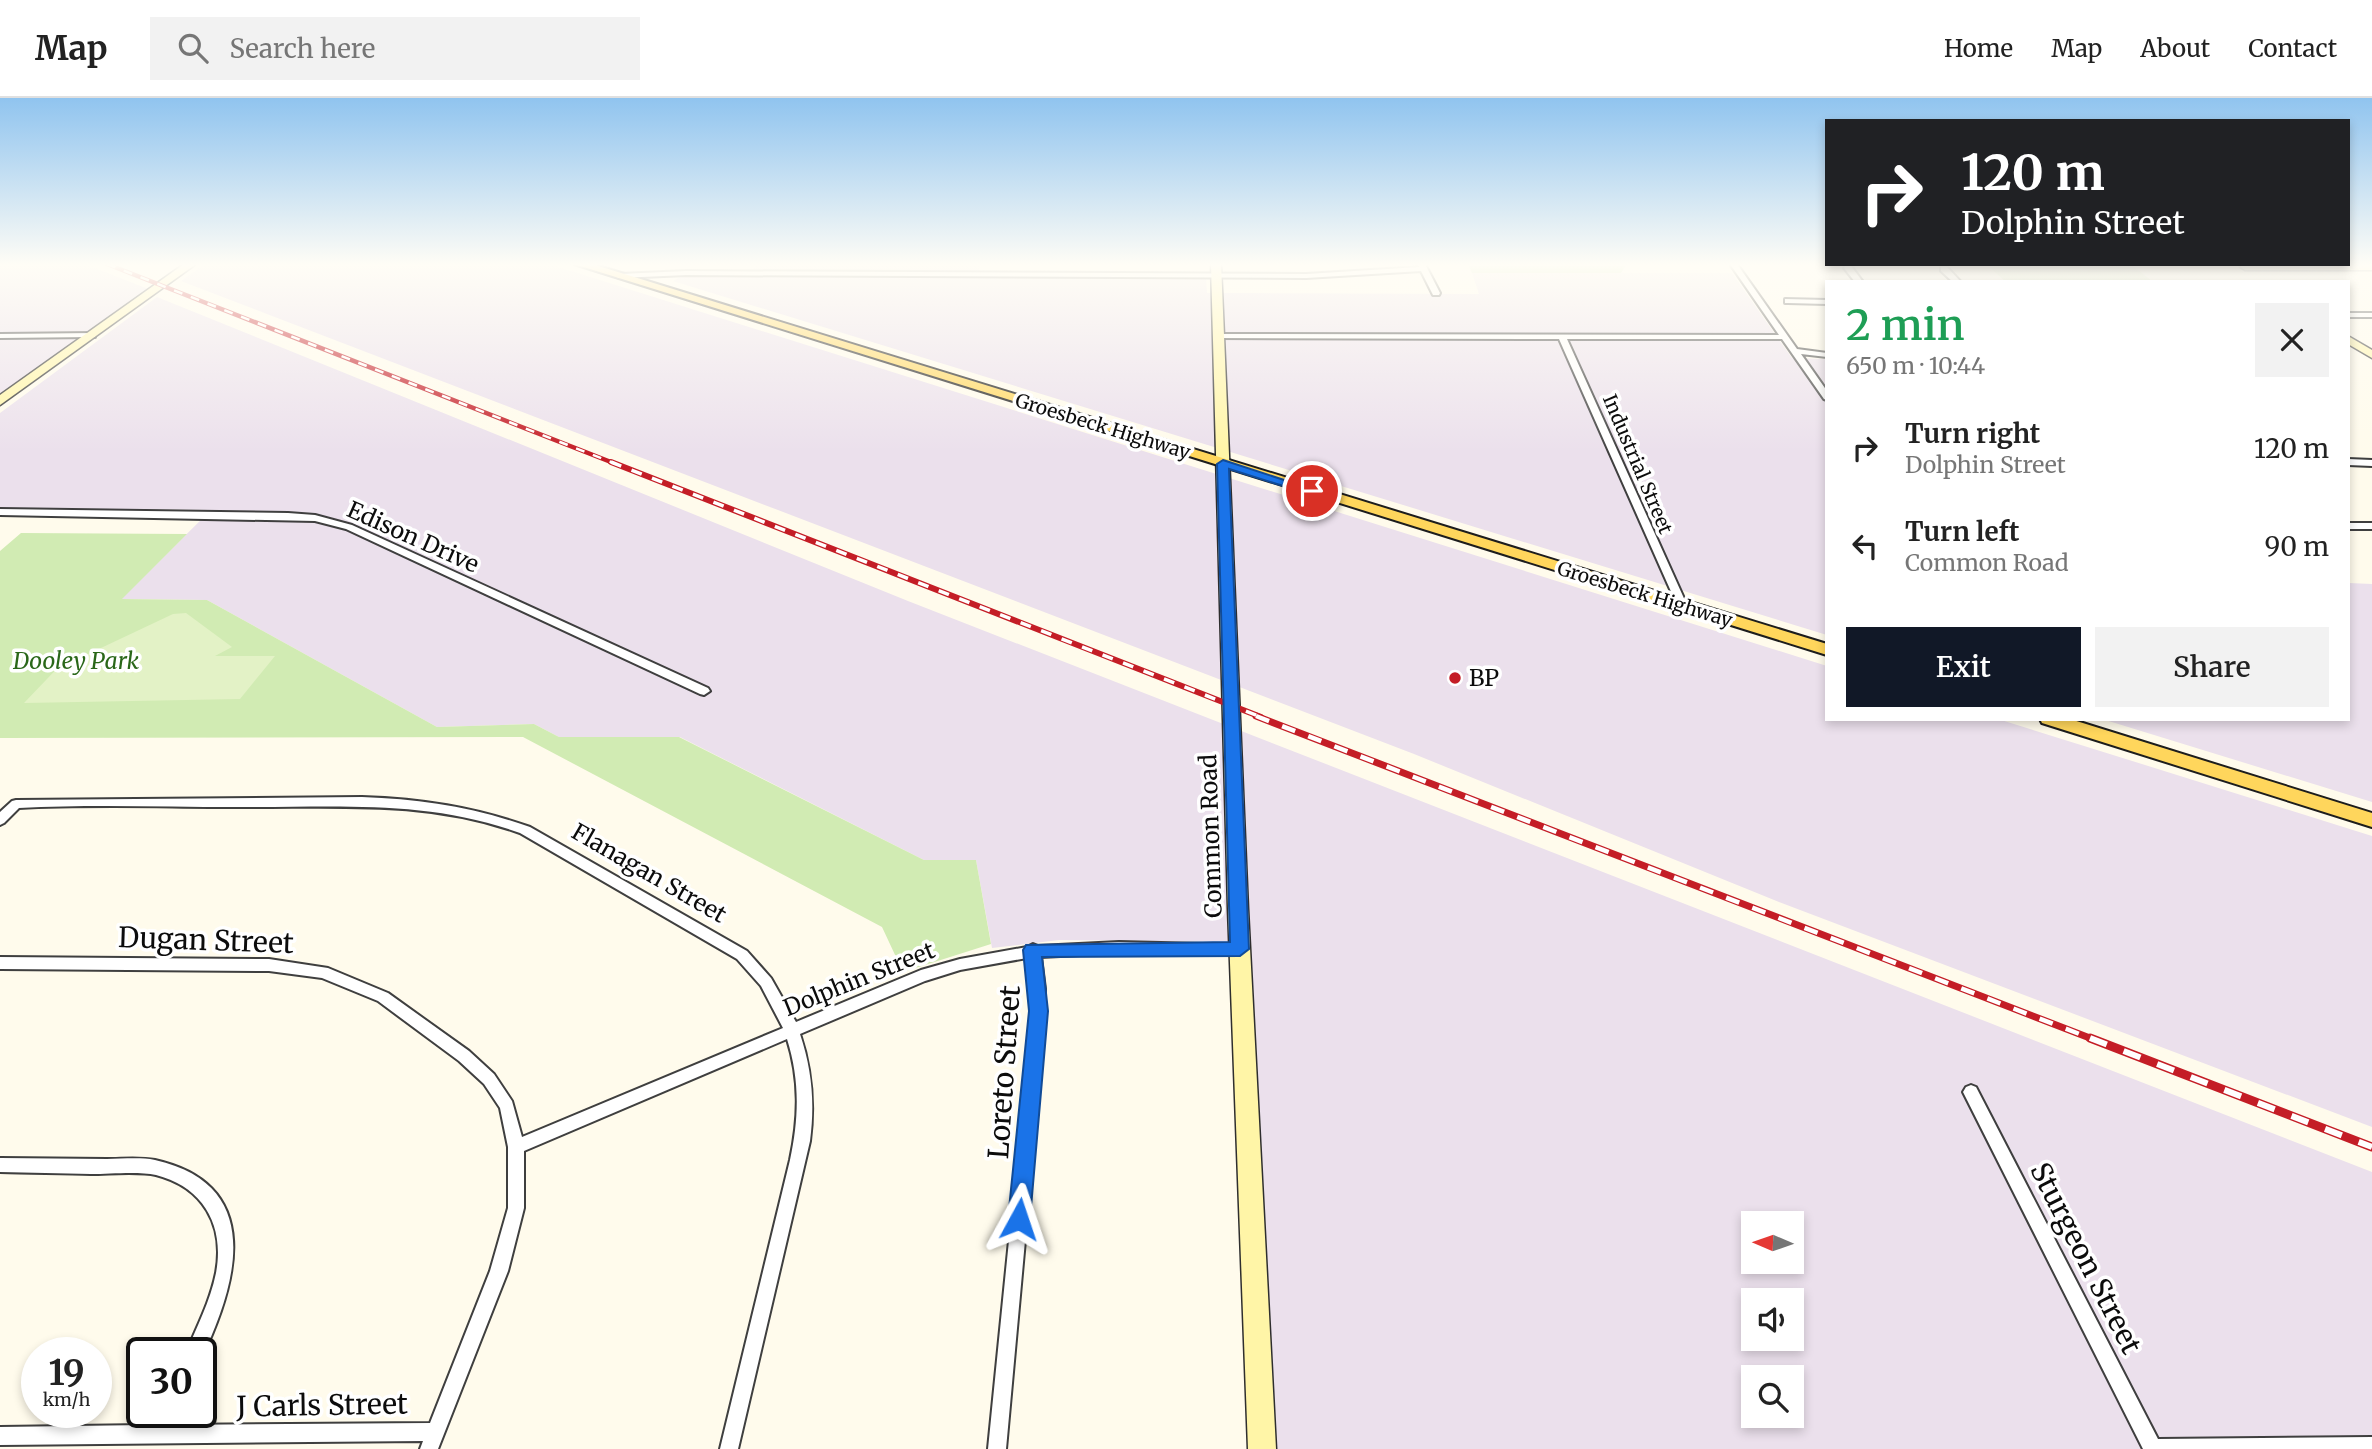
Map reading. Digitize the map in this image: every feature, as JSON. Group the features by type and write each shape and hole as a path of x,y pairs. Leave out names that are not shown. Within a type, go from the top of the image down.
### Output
{"main road":[{"name":"Groesbeck Highway","path":"783,327 1825,649"},
{"path":"2058,721 2372,820"}],"street":[{"path":"0,401 103,327"},
{"name":"Common Road","path":"1217,327 1262,1449"},
{"path":"1777,327 1825,394"},
{"path":"0,335 92,335"},
{"path":"1217,336 1784,337"},
{"name":"Industrial Street","path":"1562,336 1682,605"},
{"path":"2350,340 2372,355"},
{"path":"1794,351 1825,355"},
{"path":"2350,462 2372,463"},
{"name":"Edison Drive","path":"0,512 288,516 329,521 400,550 704,691"},
{"path":"2350,526 2372,526"},
{"name":"Flanagan Street","path":"16,804 383,802 430,805 492,817 545,841 742,955 769,983 790,1030 805,1084 803,1129 729,1449"},
{"path":"0,820 16,804"},
{"name":"Dolphin Street","path":"516,1147 790,1030 938,971 1032,950 1240,949"},
{"name":"Loreto Street","path":"997,1449 1037,1032 1038,989 1032,950"},
{"name":"Dugan Street","path":"0,963 269,964 323,972 383,997 429,1029 489,1079 507,1106 516,1147 517,1187 510,1236 432,1440"},
{"name":"Sturgeon Street","path":"1971,1092 2153,1448"},
{"path":"0,1166 154,1167 172,1171 199,1187 222,1221 228,1260 222,1293 202,1337"},
{"path":"150,1435 154,1428"},
{"name":"J Carls Street","path":"0,1436 150,1435 432,1440"},
{"path":"2153,1448 2372,1446"}],"shaded area":[{"path":"0,327 94,327 0,394"},
{"path":"116,327 231,327 908,601 2372,1172 2372,1449 1277,1449 1251,942 1059,940 992,948 976,860 924,860 680,737 559,737 534,724 437,727 207,600 121,599 211,510 0,509 0,413"},
{"path":"301,327 749,327 1825,665 1825,721 2004,721 2372,836 2372,1127 1779,902 1414,754"},
{"path":"823,327 1770,327 1792,358 1825,359 1825,634"},
{"path":"2350,583 2372,584 2372,802 2109,721 2350,721"}],"green space":[{"name":"Dooley Park","path":"21,533 187,534 122,599 207,600 437,727 534,724 559,737 679,737 924,860 976,860 991,944 903,972 882,927 523,737 0,738 0,551"},
{"path":"186,613 232,647 215,656 275,656 240,699 24,703 69,656 84,656 173,614"}],"railway":[{"path":"267,327 616,464"},
{"path":"611,462 1261,717"},
{"path":"1256,716 2095,1040"},
{"path":"2090,1038 2372,1147"}],"place":[{"name":"BP","path":"1455,678"}],"route":[{"path":"1019,1219 1037,1032 1038,989 1032,950 1240,949 1223,464 1312,491"}]}
